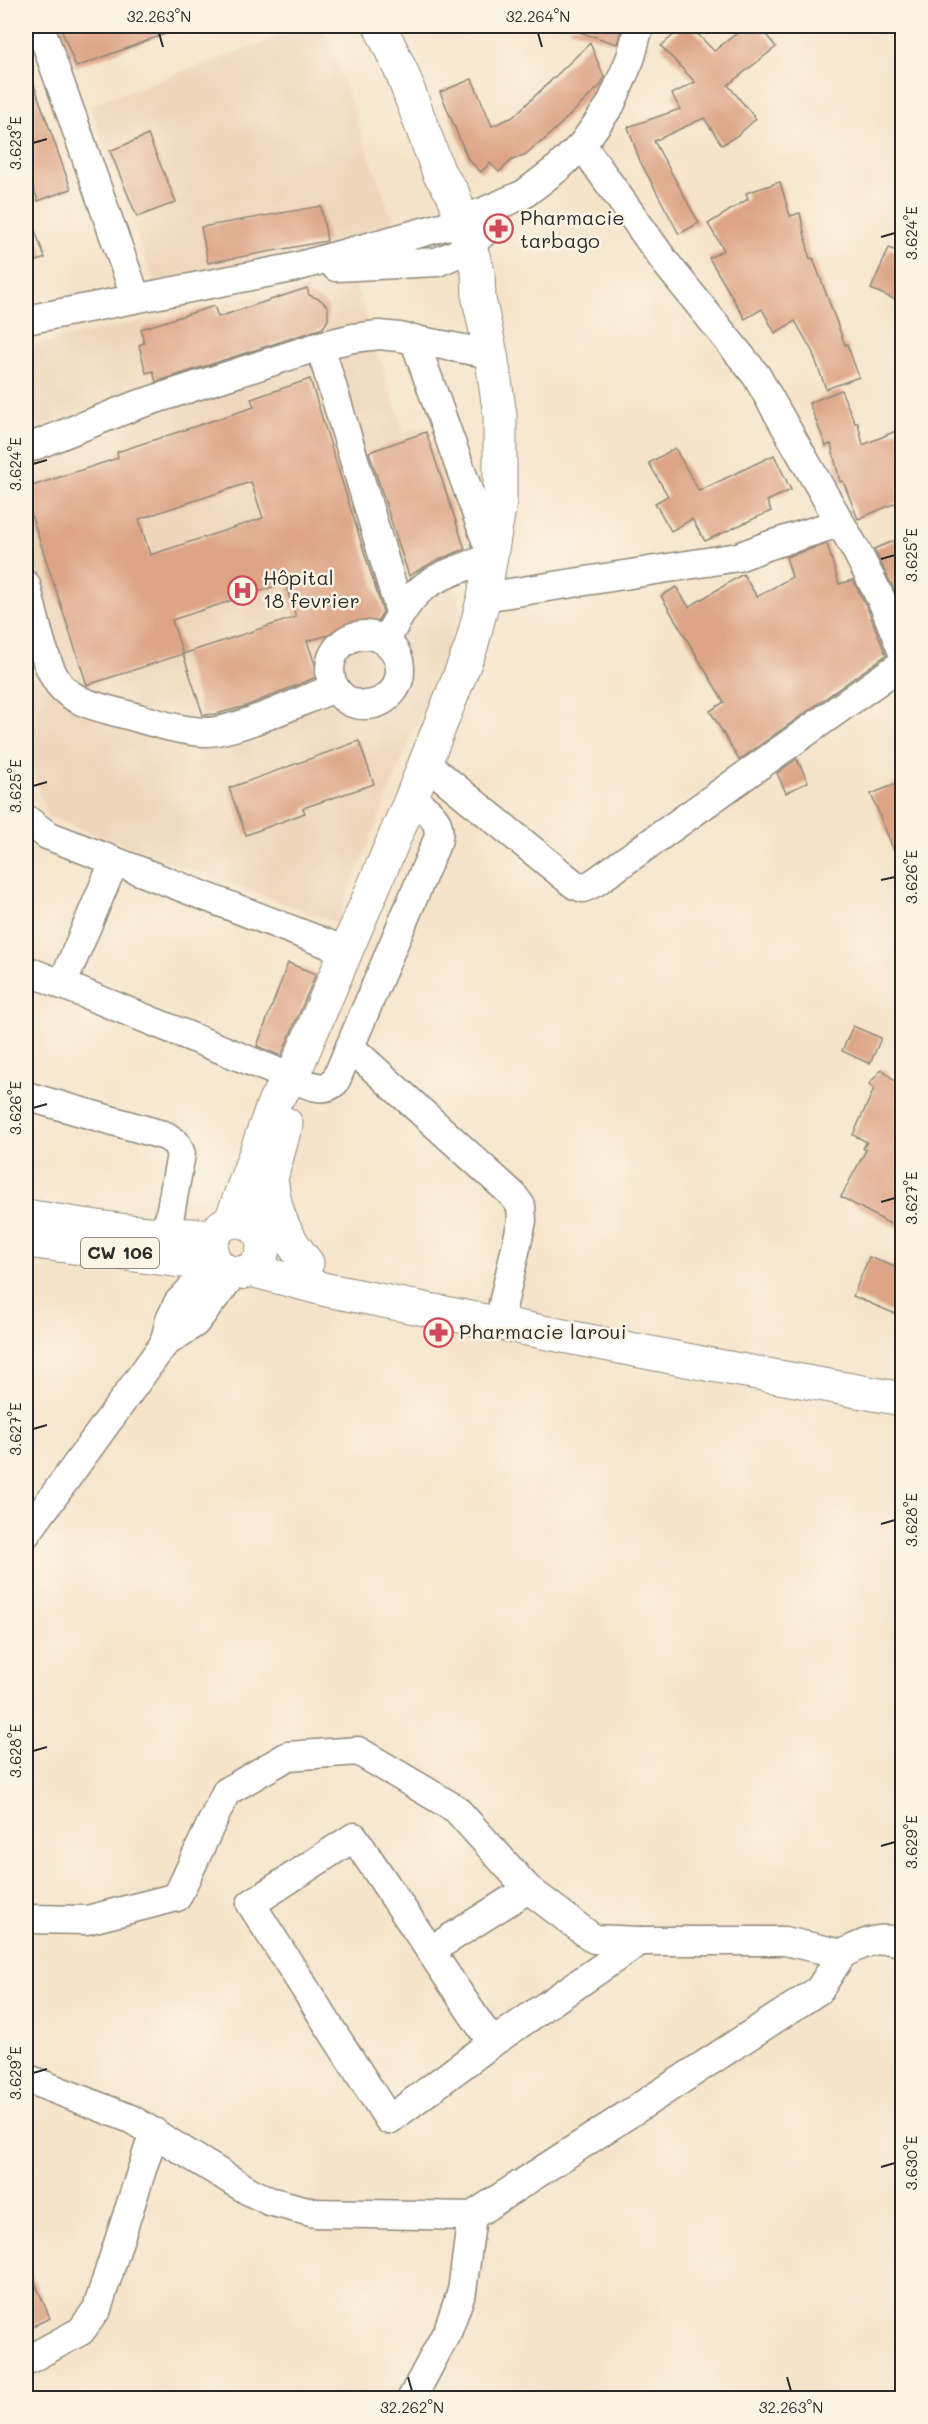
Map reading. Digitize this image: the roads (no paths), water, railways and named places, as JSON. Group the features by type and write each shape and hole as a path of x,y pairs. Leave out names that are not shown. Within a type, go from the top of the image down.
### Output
{"main road":[{"path":"235,1250 275,1100 292,1078 426,763 471,647 492,557 500,502 500,415 491,354 479,299 465,286 458,237 436,191 439,173 402,73 380,26"},
{"path":"235,1250 271,1181 292,1104 292,1078"},
{"path":"271,1181 273,1199 285,1233 307,1263"},
{"path":"26,1216 123,1232 166,1236 235,1250"},
{"name":"CW 106","path":"26,1241 182,1261 235,1250 903,1381"},
{"name":"CW 106","path":"235,1250 327,1290 712,1365 903,1399"}],"street":[{"path":"26,320 458,237 524,194 558,168 582,145 611,104 631,57 639,26"},
{"path":"42,32 136,298"},
{"path":"582,145 665,262 756,375 862,562 903,650"},
{"path":"26,449 134,406 320,346 379,335 414,339 491,354"},
{"path":"386,641 400,612 425,584 492,557 414,339"},
{"path":"320,346 400,612"},
{"path":"484,597 738,557 839,523"},
{"path":"26,585 50,667 59,684 73,697 90,705 184,729 206,732 230,728 335,688"},
{"path":"360,634 374,635 386,641 396,651 401,664 400,678 394,691 384,701 371,705 356,705 344,698 335,688 330,675 331,661 337,648 347,639 360,634"},
{"path":"426,763 575,885 583,888 594,883 903,664"},
{"path":"26,970 292,1078 321,1089 331,1086 335,1082 438,839 439,832 433,814 411,799"},
{"path":"26,819 47,835 346,951"},
{"path":"62,985 114,862"},
{"path":"350,1047 513,1195 521,1206 522,1221 503,1304"},
{"path":"26,1096 166,1136 176,1143 181,1154 166,1236"},
{"path":"26,1534 164,1344 170,1320 178,1303 235,1250"},
{"path":"26,1919 87,1920 177,1897 226,1792 288,1756 358,1751 456,1809 528,1888 594,1939 785,1941 842,1954"},
{"path":"492,2043 354,1837 251,1904 389,2120 492,2043 640,1941"},
{"path":"430,1951 528,1888"},
{"path":"26,2078 131,2119 249,2191 291,2208 315,2213 472,2216 819,1990 842,1954 871,1940 891,1938 903,1943"},
{"path":"26,2361 81,2331 97,2309 154,2132"},
{"path":"412,2398 448,2330 462,2291 472,2216"}],"place":[{"name":"Pharmacie tarbago","path":"499,229"},
{"name":"Hôpital 18 fevrier","path":"242,590"},
{"name":"Pharmacie laroui","path":"438,1332"}]}
